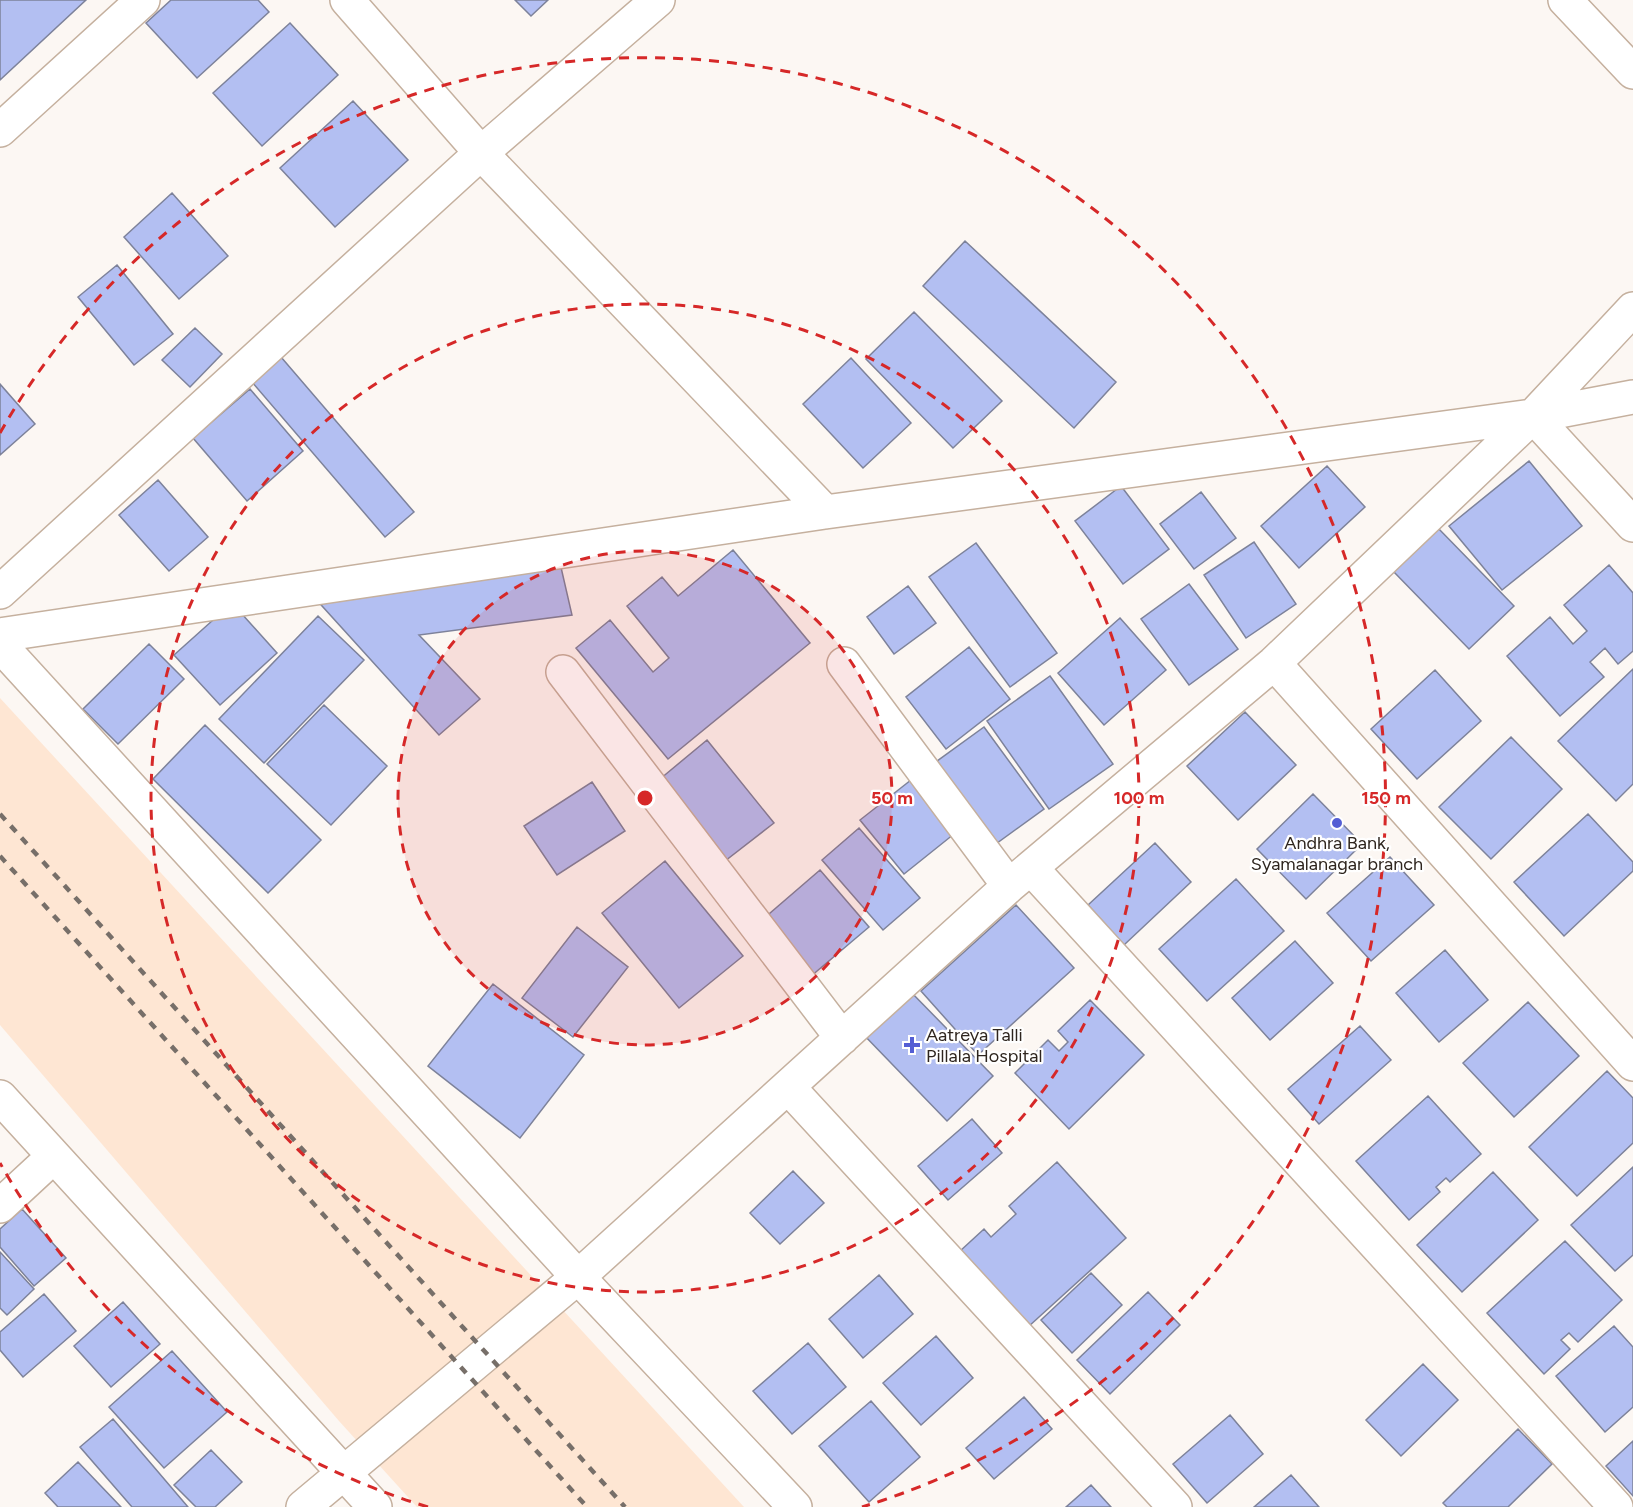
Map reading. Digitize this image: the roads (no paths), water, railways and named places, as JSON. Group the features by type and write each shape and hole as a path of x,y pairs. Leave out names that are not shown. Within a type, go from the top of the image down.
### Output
{"street":[{"path":"0,130 143,0"},
{"path":"347,0 481,153 825,512"},
{"path":"0,592 481,153 658,0"},
{"path":"1565,0 1633,72"},
{"path":"303,1507 578,1277 1020,877 1274,663 1533,416 1633,309"},
{"path":"0,635 825,512 1533,416 1633,397"},
{"path":"1533,416 1633,525"},
{"path":"0,645 578,1277 795,1507"},
{"path":"1274,663 1633,1064"},
{"path":"844,664 1020,877 1616,1507"},
{"path":"563,672 842,1038"},
{"path":"789,1088 1175,1507"},
{"path":"0,1097 375,1507"},
{"path":"0,1206 54,1156"}],"railway":[{"path":"0,814 625,1507"},
{"path":"0,856 587,1507"}],"place":[{"name":"Andhra Bank, Syamalanagar branch","path":"1337,823"},
{"name":"Aatreya Talli Pillala Hospital","path":"912,1045"}]}
